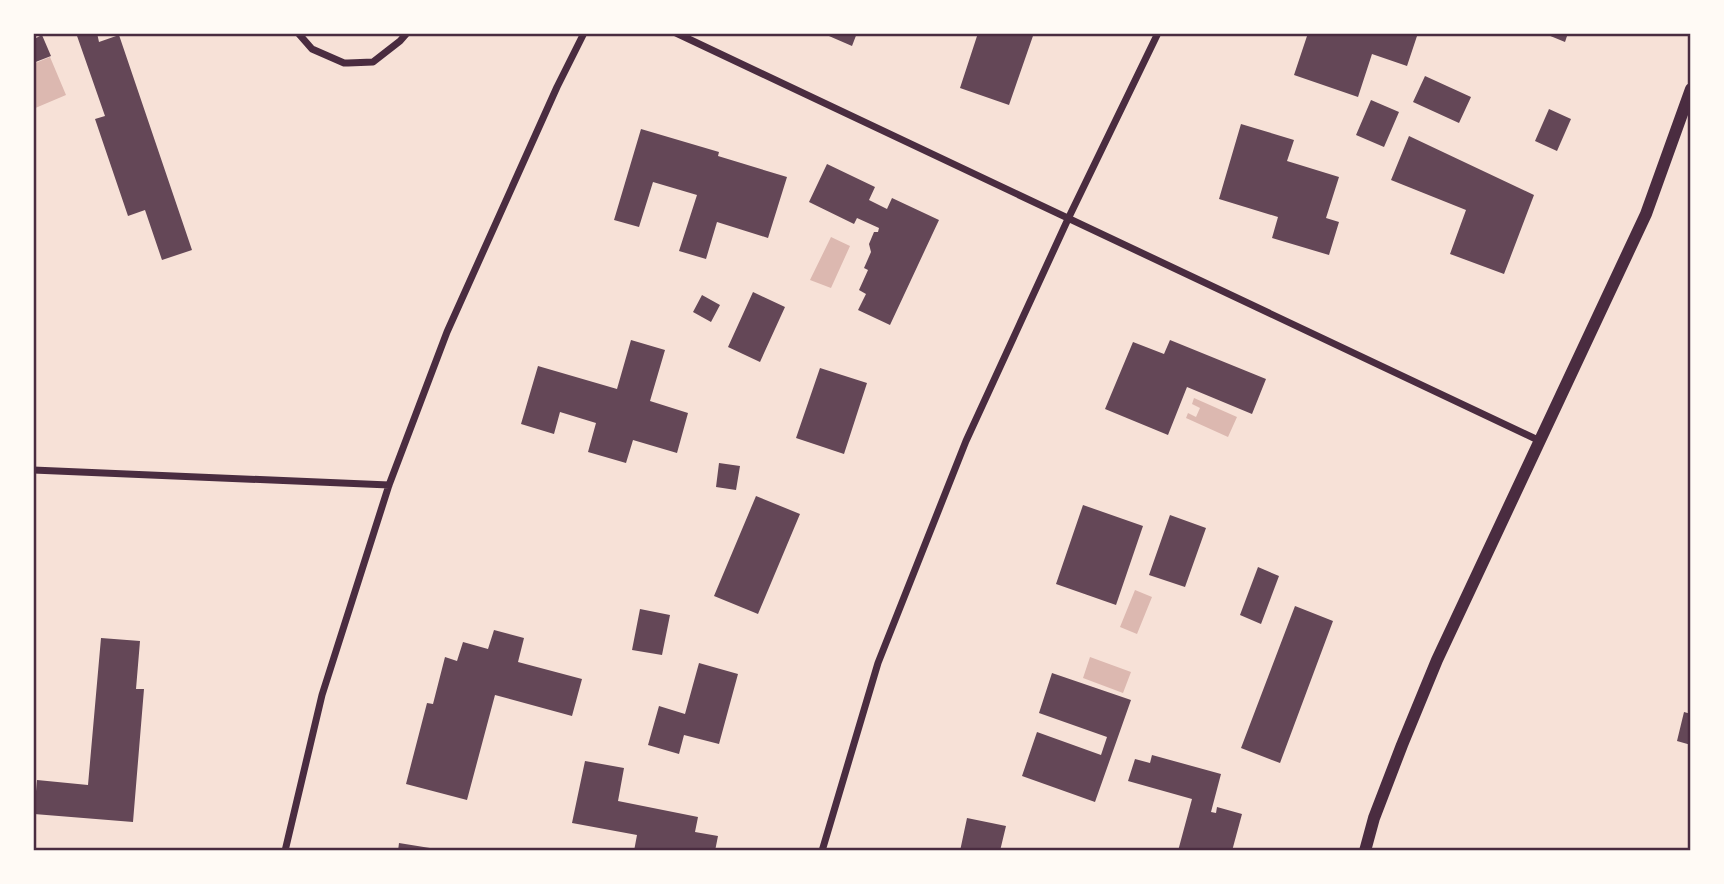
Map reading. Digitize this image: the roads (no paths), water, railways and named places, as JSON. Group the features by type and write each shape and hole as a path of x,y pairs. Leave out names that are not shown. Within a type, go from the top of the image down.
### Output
{"street":[{"path":"298,33 312,49 348,63 373,62 407,33"},
{"path":"285,851 322,695 389,485 447,332 584,33"},
{"path":"676,33 1540,442"},
{"path":"822,851 878,663 966,442 1068,219 1158,33"},
{"path":"1365,851 1374,818 1437,660 1646,214 1691,89"},
{"path":"33,470 389,485"}]}
